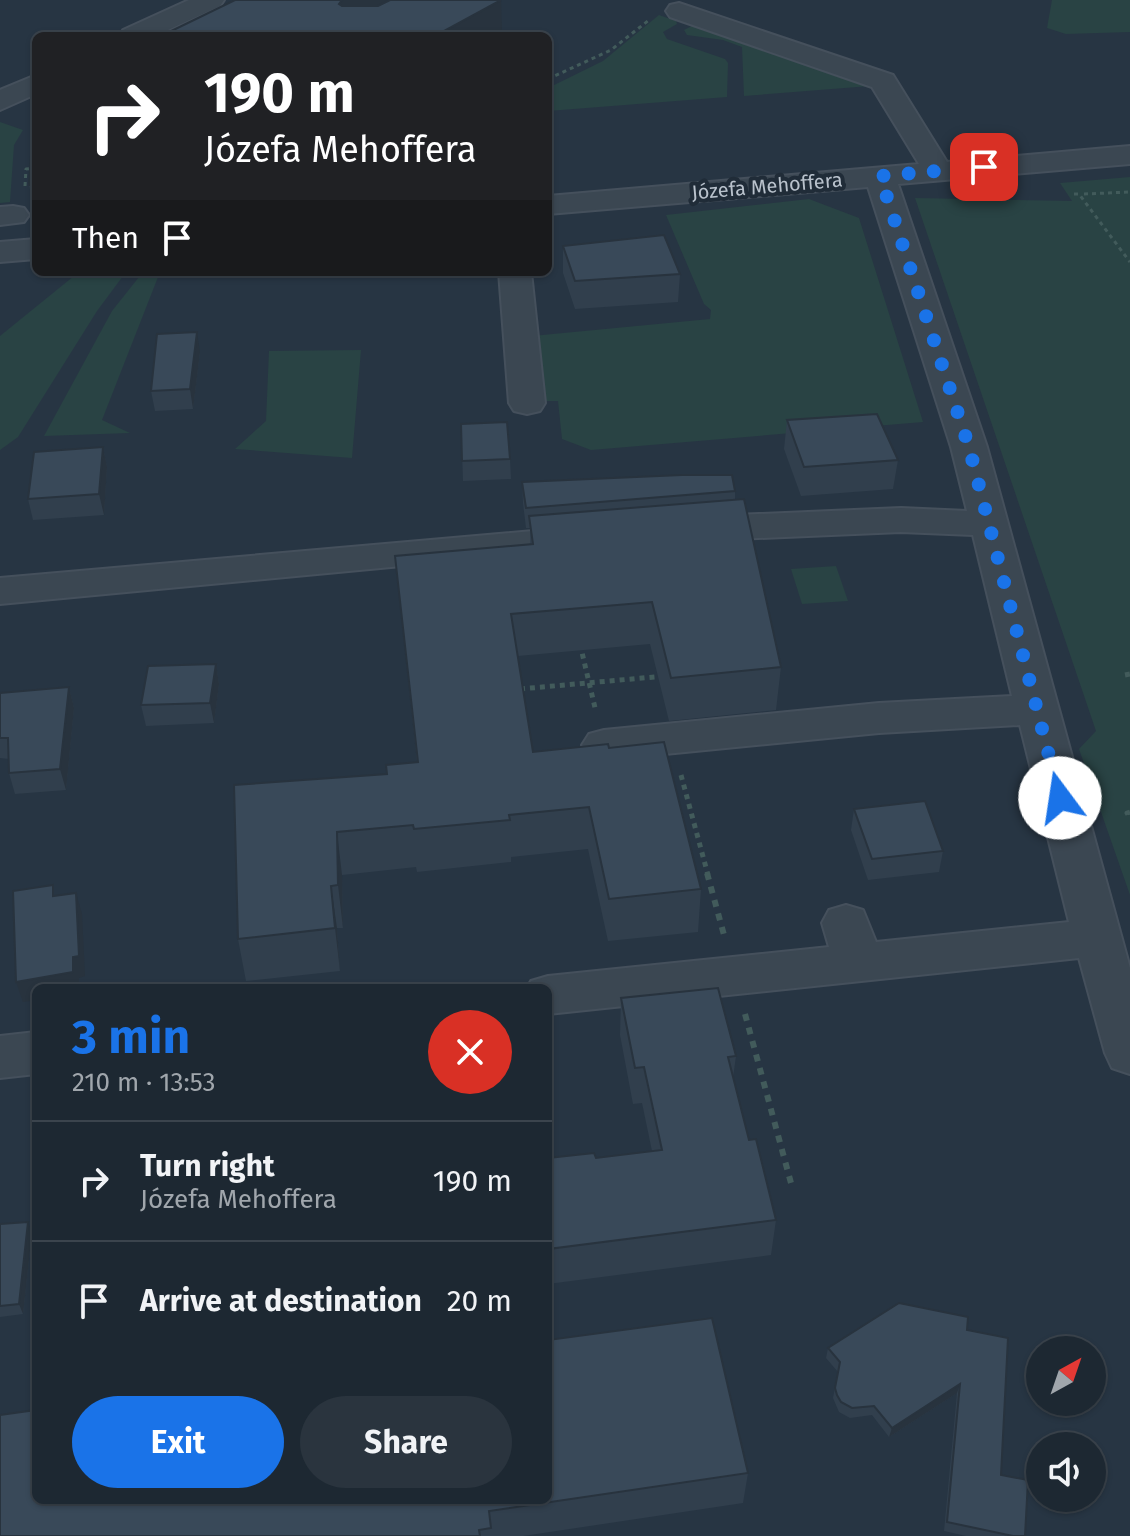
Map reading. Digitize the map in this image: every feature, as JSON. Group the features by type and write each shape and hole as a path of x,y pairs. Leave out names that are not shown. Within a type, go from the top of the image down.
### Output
{"street":[{"path":"142,32 211,0"},
{"path":"666,7 883,81 938,171"},
{"path":"0,101 32,85"},
{"name":"Józefa Mehoffera","path":"552,205 1130,155"},
{"path":"880,176 969,447 1130,1053"},
{"path":"0,252 32,249"},
{"path":"515,276 527,403"},
{"path":"0,591 636,534 901,520 987,524"},
{"path":"604,745 879,718 1037,709"},
{"path":"552,995 735,975 852,942 1097,938"},
{"path":"0,1057 32,1053"}],"path":[{"path":"552,77 611,50 666,7"},
{"path":"32,168 26,169 26,178 32,177"},
{"path":"1068,194 1130,192"},
{"path":"1079,194 1130,262"},
{"path":"580,643 604,745"},
{"path":"509,690 666,676"},
{"path":"678,764 791,1183"},
{"path":"1130,812 1127,813 1130,818"}],"green space":[{"path":"1052,0 1130,0 1130,32 1066,34 1047,28"},
{"path":"659,15 677,24 663,32 667,39 725,59 728,63 727,97 552,111 552,86 603,61"},
{"path":"692,26 870,86 744,96 742,47 723,40 687,35 684,30"},
{"path":"0,122 23,130 14,145 10,202 0,203"},
{"path":"1130,177 1130,895 1079,749 1096,731 915,198 1072,201 1060,183"},
{"path":"809,199 859,218 923,422 591,450 562,439 558,401 536,401 532,336 710,319 711,310 704,304 666,215"},
{"path":"74,276 123,276 97,311 18,437 0,450 0,336"},
{"path":"140,276 158,276 102,420 130,433 44,436 112,311"},
{"path":"361,350 352,458 235,449 266,421 269,351"},
{"path":"836,566 848,601 802,604 791,569"}],"building":[{"path":"235,0 342,0 339,4 342,6 378,6 390,0 501,0 442,32 169,32"},
{"path":"32,141 32,185 29,185"},
{"path":"664,235 680,274 575,281 563,246"},
{"path":"197,332 190,389 151,391 157,334"},
{"path":"877,414 898,460 804,467 787,420"},
{"path":"507,422 510,459 462,461 461,424"},
{"path":"103,447 99,494 28,499 34,452"},
{"path":"732,475 735,491 526,508 522,482"},
{"path":"744,499 781,667 671,678 652,602 511,614 533,752 664,742 701,889 609,899 589,807 509,815 510,820 337,832 338,885 331,886 335,928 238,939 234,785 387,774 386,765 418,762 395,556 533,544 529,516"},
{"path":"216,664 210,703 141,705 148,666"},
{"path":"69,687 60,769 9,773 8,738 0,738 0,693"},
{"path":"925,801 943,851 872,859 854,809"},
{"path":"53,885 53,896 76,893 79,956 73,957 73,972 16,982 13,891"},
{"path":"718,988 736,1056 728,1057 749,1140 756,1139 776,1220 552,1248 552,1158 594,1153 596,1158 662,1150 644,1067 635,1068 621,998"},
{"path":"28,1222 19,1304 0,1306 0,1224"},
{"path":"899,1303 968,1317 967,1330 1008,1338 1001,1475 1026,1480 1025,1536 947,1522 960,1384 892,1428 874,1406 852,1408 841,1402 835,1388 840,1362 828,1348"},
{"path":"712,1318 748,1473 552,1502 552,1339"},
{"path":"32,1411 32,1504 537,1504 489,1511 491,1528 479,1530 480,1536 0,1536 0,1415"}],"route":[{"path":"984,167 880,176 969,447 1060,798"}]}
